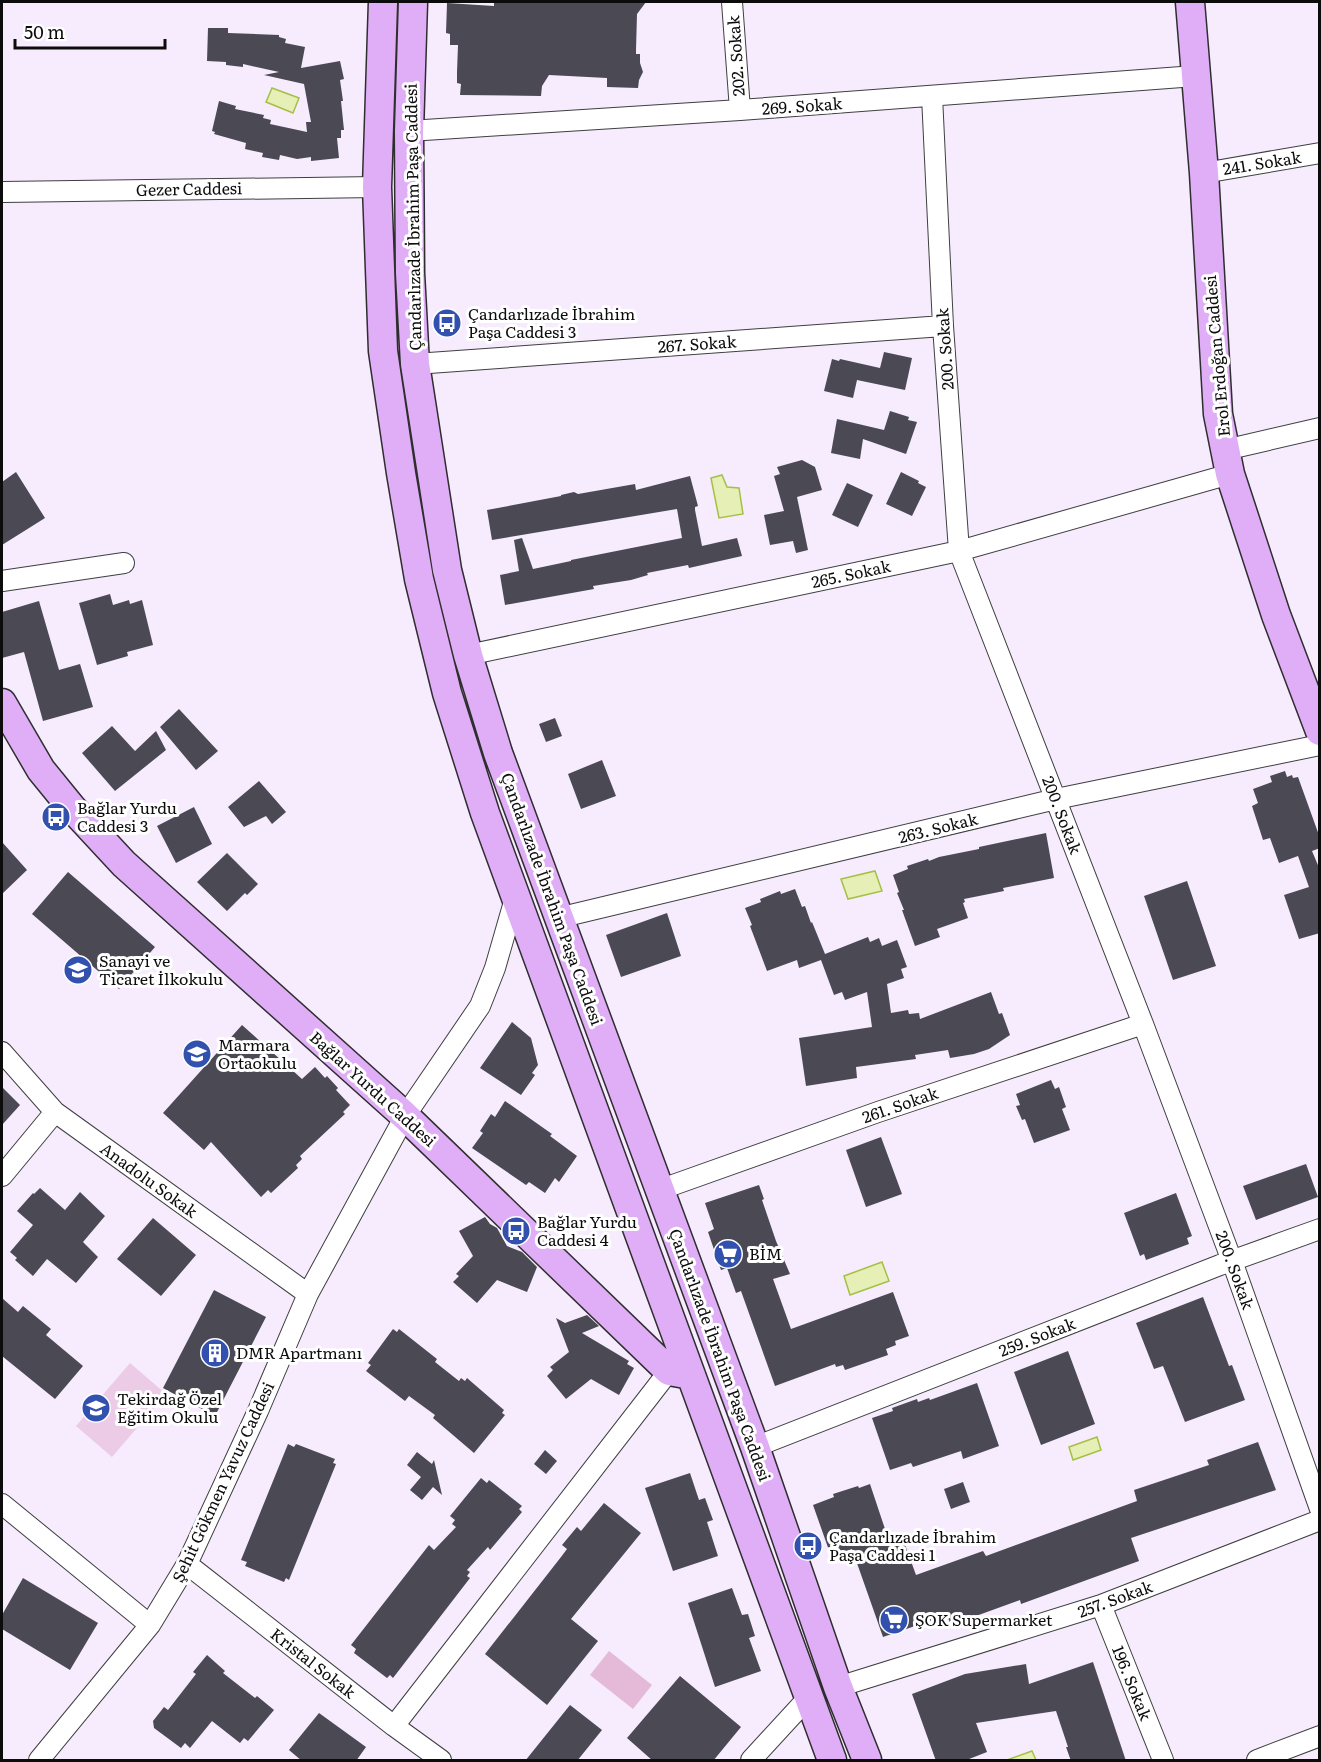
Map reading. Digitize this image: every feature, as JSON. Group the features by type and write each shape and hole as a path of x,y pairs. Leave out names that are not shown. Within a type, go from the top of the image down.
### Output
{"main road":[{"name":"Çandarlızade İbrahim Paşa Caddesi","path":"383,2 378,187 383,351 400,473 419,579 447,693 485,813 516,895 680,1373 832,1761"},
{"name":"Çandarlızade İbrahim Paşa Caddesi","path":"413,2 409,131 410,273 415,364 447,570 468,655 498,753 755,1447 838,1687 867,1761"},
{"name":"Erol Erdoğan Caddesi","path":"1190,2 1218,414 1228,462 1276,615 1320,730"},
{"name":"Bağlar Yurdu Caddesi","path":"2,703 41,770 72,808 124,864 405,1116 680,1373"}],"street":[{"name":"202. Sokak","path":"732,2 740,111"},
{"name":"269. Sokak","path":"409,131 740,111 1195,76"},
{"name":"200. Sokak","path":"932,96 943,326 959,552 1143,1024 1232,1261 1320,1509"},
{"name":"241. Sokak","path":"1203,173 1320,153"},
{"name":"Gezer Caddesi","path":"2,192 378,187"},
{"name":"267. Sokak","path":"415,364 943,326"},
{"name":"265. Sokak","path":"468,655 959,552 1228,462 1320,428"},
{"path":"2,581 124,562"},
{"name":"263. Sokak","path":"558,918 1056,799 1320,745"},
{"name":"Şehit Gökmen Yavuz Caddesi","path":"39,1761 150,1625 186,1564 258,1411 308,1294 405,1116 480,1006 495,968 516,895"},
{"name":"261. Sokak","path":"659,1190 990,1074 1143,1024"},
{"name":"Anadolu Sokak","path":"2,1052 55,1112 308,1294"},
{"path":"2,1176 55,1112"},
{"name":"259. Sokak","path":"755,1447 1232,1261 1320,1229"},
{"path":"394,1726 680,1373"},
{"path":"2,1504 150,1625"},
{"name":"257. Sokak","path":"838,1687 1101,1605 1320,1520"},
{"name":"Kristal Sokak","path":"186,1564 441,1761"},
{"name":"196. Sokak","path":"1101,1605 1163,1761"},
{"path":"751,1761 808,1698"},
{"path":"1257,1761 1320,1736"}],"shaded area":[{"path":"272,88 299,98 293,113 266,102"},
{"path":"722,475 727,487 739,488 743,514 719,518 711,478"},
{"path":"875,871 882,891 848,899 841,879"},
{"path":"882,1262 889,1281 850,1295 844,1276"},
{"path":"130,1363 166,1394 112,1457 76,1426"},
{"path":"1097,1437 1101,1450 1073,1460 1069,1447"},
{"path":"609,1651 652,1685 633,1709 590,1675"},
{"path":"1032,1751 1036,1760 1007,1760"}],"building":[{"path":"494,2 646,2 637,14 636,54 640,54 643,72 638,88 607,87 607,78 549,75 542,86 541,96 460,95 461,84 457,83 458,45 450,45 450,34 446,33 447,3 494,6"},
{"path":"208,28 228,28 228,33 279,35 286,39 285,43 305,47 301,68 340,61 344,79 340,80 344,130 341,130 341,138 337,138 339,158 311,161 311,157 297,159 280,155 279,160 262,157 263,153 245,149 246,143 214,134 215,132 212,131 219,101 236,106 235,109 264,115 263,118 271,120 270,124 307,132 306,122 311,122 304,84 264,75 279,72 243,64 243,67 226,65 226,62 207,61"},
{"path":"884,352 912,358 905,390 857,380 853,398 824,391 832,359 880,368"},
{"path":"890,411 917,422 906,454 863,439 860,459 831,453 837,419 884,430"},
{"path":"802,460 815,467 822,490 797,497 808,550 796,553 793,541 770,545 764,515 784,511 774,476 780,474 777,467"},
{"path":"16,472 45,518 2,545 2,482"},
{"path":"901,472 926,487 912,516 886,504"},
{"path":"690,476 698,506 695,510 702,546 737,538 742,556 689,568 688,565 647,573 648,575 631,580 593,586 594,589 505,605 500,575 519,571 514,540 522,538 533,569 682,538 677,509 492,540 487,510 574,492 578,494 635,484 636,490"},
{"path":"847,483 873,495 858,527 832,515"},
{"path":"110,594 113,605 129,600 130,604 142,600 153,645 127,652 128,656 97,665 79,603"},
{"path":"39,601 59,670 80,664 93,707 43,721 24,652 2,658 2,612"},
{"path":"179,709 218,751 196,770 160,727"},
{"path":"555,718 562,736 546,742 539,724"},
{"path":"112,726 135,751 156,731 166,750 115,791 82,753"},
{"path":"602,760 616,796 581,809 568,774"},
{"path":"1285,771 1287,777 1292,775 1293,778 1298,777 1320,838 1320,848 1312,851 1320,870 1320,933 1299,939 1284,895 1309,887 1298,856 1279,863 1270,838 1263,840 1252,806 1258,803 1253,789 1272,782 1270,776"},
{"path":"259,781 286,812 272,824 266,816 244,827 228,807"},
{"path":"194,807 212,844 176,863 157,826"},
{"path":"1046,833 1054,878 1003,888 1004,891 964,899 963,903 968,918 937,929 940,937 915,946 893,875 908,869 907,866 928,859 929,861 979,849 979,847"},
{"path":"2,842 27,870 2,894"},
{"path":"227,853 258,884 227,911 197,882"},
{"path":"68,872 155,947 119,989 32,914"},
{"path":"1187,881 1216,966 1173,980 1144,896"},
{"path":"795,889 802,907 805,906 825,954 868,937 870,942 879,938 882,946 897,940 907,967 901,969 904,978 887,984 891,1013 908,1010 909,1014 919,1013 920,1019 991,992 1010,1035 989,1049 974,1054 950,1058 948,1050 915,1055 916,1059 856,1067 857,1078 806,1086 799,1038 872,1027 867,992 845,1000 842,992 834,995 821,960 799,968 797,960 767,971 745,908 780,891 781,894"},
{"path":"667,913 681,956 621,977 606,935"},
{"path":"512,1022 531,1038 538,1065 532,1073 535,1075 521,1095 480,1068"},
{"path":"242,1025 302,1079 315,1067 325,1078 327,1076 350,1105 343,1112 345,1114 300,1156 302,1159 296,1165 298,1168 271,1193 268,1190 261,1197 211,1142 204,1150 163,1113"},
{"path":"1051,1080 1055,1089 1059,1087 1066,1107 1062,1109 1070,1130 1034,1143 1025,1119 1022,1120 1016,1106 1020,1105 1016,1094"},
{"path":"2,1087 20,1105 2,1125"},
{"path":"505,1101 552,1134 550,1136 577,1156 559,1182 555,1178 545,1193 529,1182 526,1185 472,1148 483,1133 480,1131 491,1114 495,1117"},
{"path":"881,1137 902,1194 866,1207 846,1150"},
{"path":"1306,1164 1318,1197 1256,1220 1243,1186"},
{"path":"759,1185 776,1241 790,1274 773,1279 791,1329 893,1292 909,1336 895,1341 896,1345 886,1349 888,1355 845,1370 843,1365 836,1367 835,1364 775,1386 741,1291 736,1293 727,1268 721,1270 708,1232 714,1229 705,1203"},
{"path":"40,1188 65,1210 80,1192 105,1216 83,1242 98,1257 76,1283 47,1259 33,1276 15,1260 17,1258 10,1252 33,1225 17,1211"},
{"path":"1176,1193 1192,1236 1187,1238 1189,1244 1146,1260 1144,1254 1140,1256 1124,1213"},
{"path":"485,1217 497,1228 507,1246 522,1252 537,1267 527,1292 497,1280 477,1303 453,1282 459,1276 456,1274 473,1256 459,1231"},
{"path":"153,1218 196,1255 161,1296 117,1259"},
{"name":"DMR Apartmanı","path":"214,1290 266,1317 215,1416 163,1388"},
{"path":"1203,1297 1229,1366 1232,1365 1245,1400 1185,1422 1163,1366 1154,1369 1136,1323"},
{"path":"2,1298 18,1312 23,1306 51,1329 46,1335 83,1366 55,1399 2,1356"},
{"path":"587,1315 599,1326 582,1333 629,1361 627,1364 634,1368 619,1395 591,1379 566,1399 547,1376 553,1370 550,1367 569,1352 556,1318 565,1323"},
{"path":"393,1329 397,1332 399,1329 437,1359 435,1362 459,1381 461,1378 465,1381 467,1378 504,1410 502,1413 505,1415 474,1453 433,1418 435,1415 409,1396 405,1401 366,1371 371,1365 368,1363"},
{"path":"1068,1351 1095,1424 1041,1445 1014,1372"},
{"path":"977,1383 999,1446 963,1459 961,1451 913,1467 911,1463 890,1470 872,1418 917,1399 918,1402 929,1398 930,1400"},
{"path":"1258,1442 1276,1490 1131,1538 1139,1561 1021,1604 1020,1600 951,1625 947,1615 883,1637 852,1549 831,1556 813,1505 834,1497 833,1494 870,1484 890,1544 903,1539 916,1575 983,1551 986,1556 1137,1501 1134,1490 1209,1465 1207,1460"},
{"path":"288,1444 294,1447 296,1444 335,1459 333,1463 336,1464 289,1580 286,1578 284,1582 245,1566 247,1562 241,1560"},
{"path":"545,1450 557,1461 546,1474 534,1464"},
{"path":"417,1452 432,1464 434,1460 442,1495 433,1487 422,1500 410,1490 421,1477 407,1465"},
{"path":"690,1473 699,1500 705,1498 713,1520 707,1522 718,1556 673,1571 645,1488"},
{"path":"481,1478 487,1483 489,1480 522,1506 519,1509 522,1512 490,1550 488,1547 467,1570 470,1572 467,1576 470,1578 393,1678 390,1675 387,1678 354,1653 356,1649 351,1645 429,1545 434,1550 456,1527 452,1524 455,1520 450,1516"},
{"path":"963,1482 970,1502 951,1509 944,1489"},
{"path":"604,1503 641,1533 571,1619 598,1641 547,1705 485,1654 567,1549 562,1545 577,1527 581,1531"},
{"path":"23,1578 98,1623 70,1670 2,1629 2,1615"},
{"path":"732,1588 742,1615 748,1614 755,1636 749,1638 761,1671 715,1687 688,1603"},
{"path":"207,1655 225,1671 223,1673 274,1710 248,1741 244,1738 240,1743 212,1721 190,1748 185,1743 181,1748 154,1728 153,1721 164,1707 168,1710 196,1674 193,1672"},
{"path":"1093,1662 1126,1761 1071,1761 1056,1711 976,1723 987,1752 964,1761 936,1761 912,1694 965,1674 1026,1664 1029,1684"},
{"path":"680,1676 741,1727 713,1761 653,1761 627,1738"},
{"path":"570,1705 602,1730 577,1761 525,1761"},
{"path":"319,1713 366,1747 356,1761 302,1761 289,1750"}],"place":[{"name":"Çandarlızade İbrahim Paşa Caddesi 3","path":"447,323"},
{"name":"Bağlar Yurdu Caddesi 3","path":"56,817"},
{"name":"Sanayi ve Ticaret İlkokulu","path":"78,970"},
{"name":"Marmara Ortaokulu","path":"197,1054"},
{"name":"Bağlar Yurdu Caddesi 4","path":"516,1231"},
{"name":"BİM","path":"728,1254"},
{"name":"DMR Apartmanı","path":"215,1353"},
{"name":"Tekirdağ Özel Eğitim Okulu","path":"96,1408"},
{"name":"Çandarlızade İbrahim Paşa Caddesi 1","path":"808,1546"},
{"name":"ŞOK Supermarket","path":"894,1620"}]}
